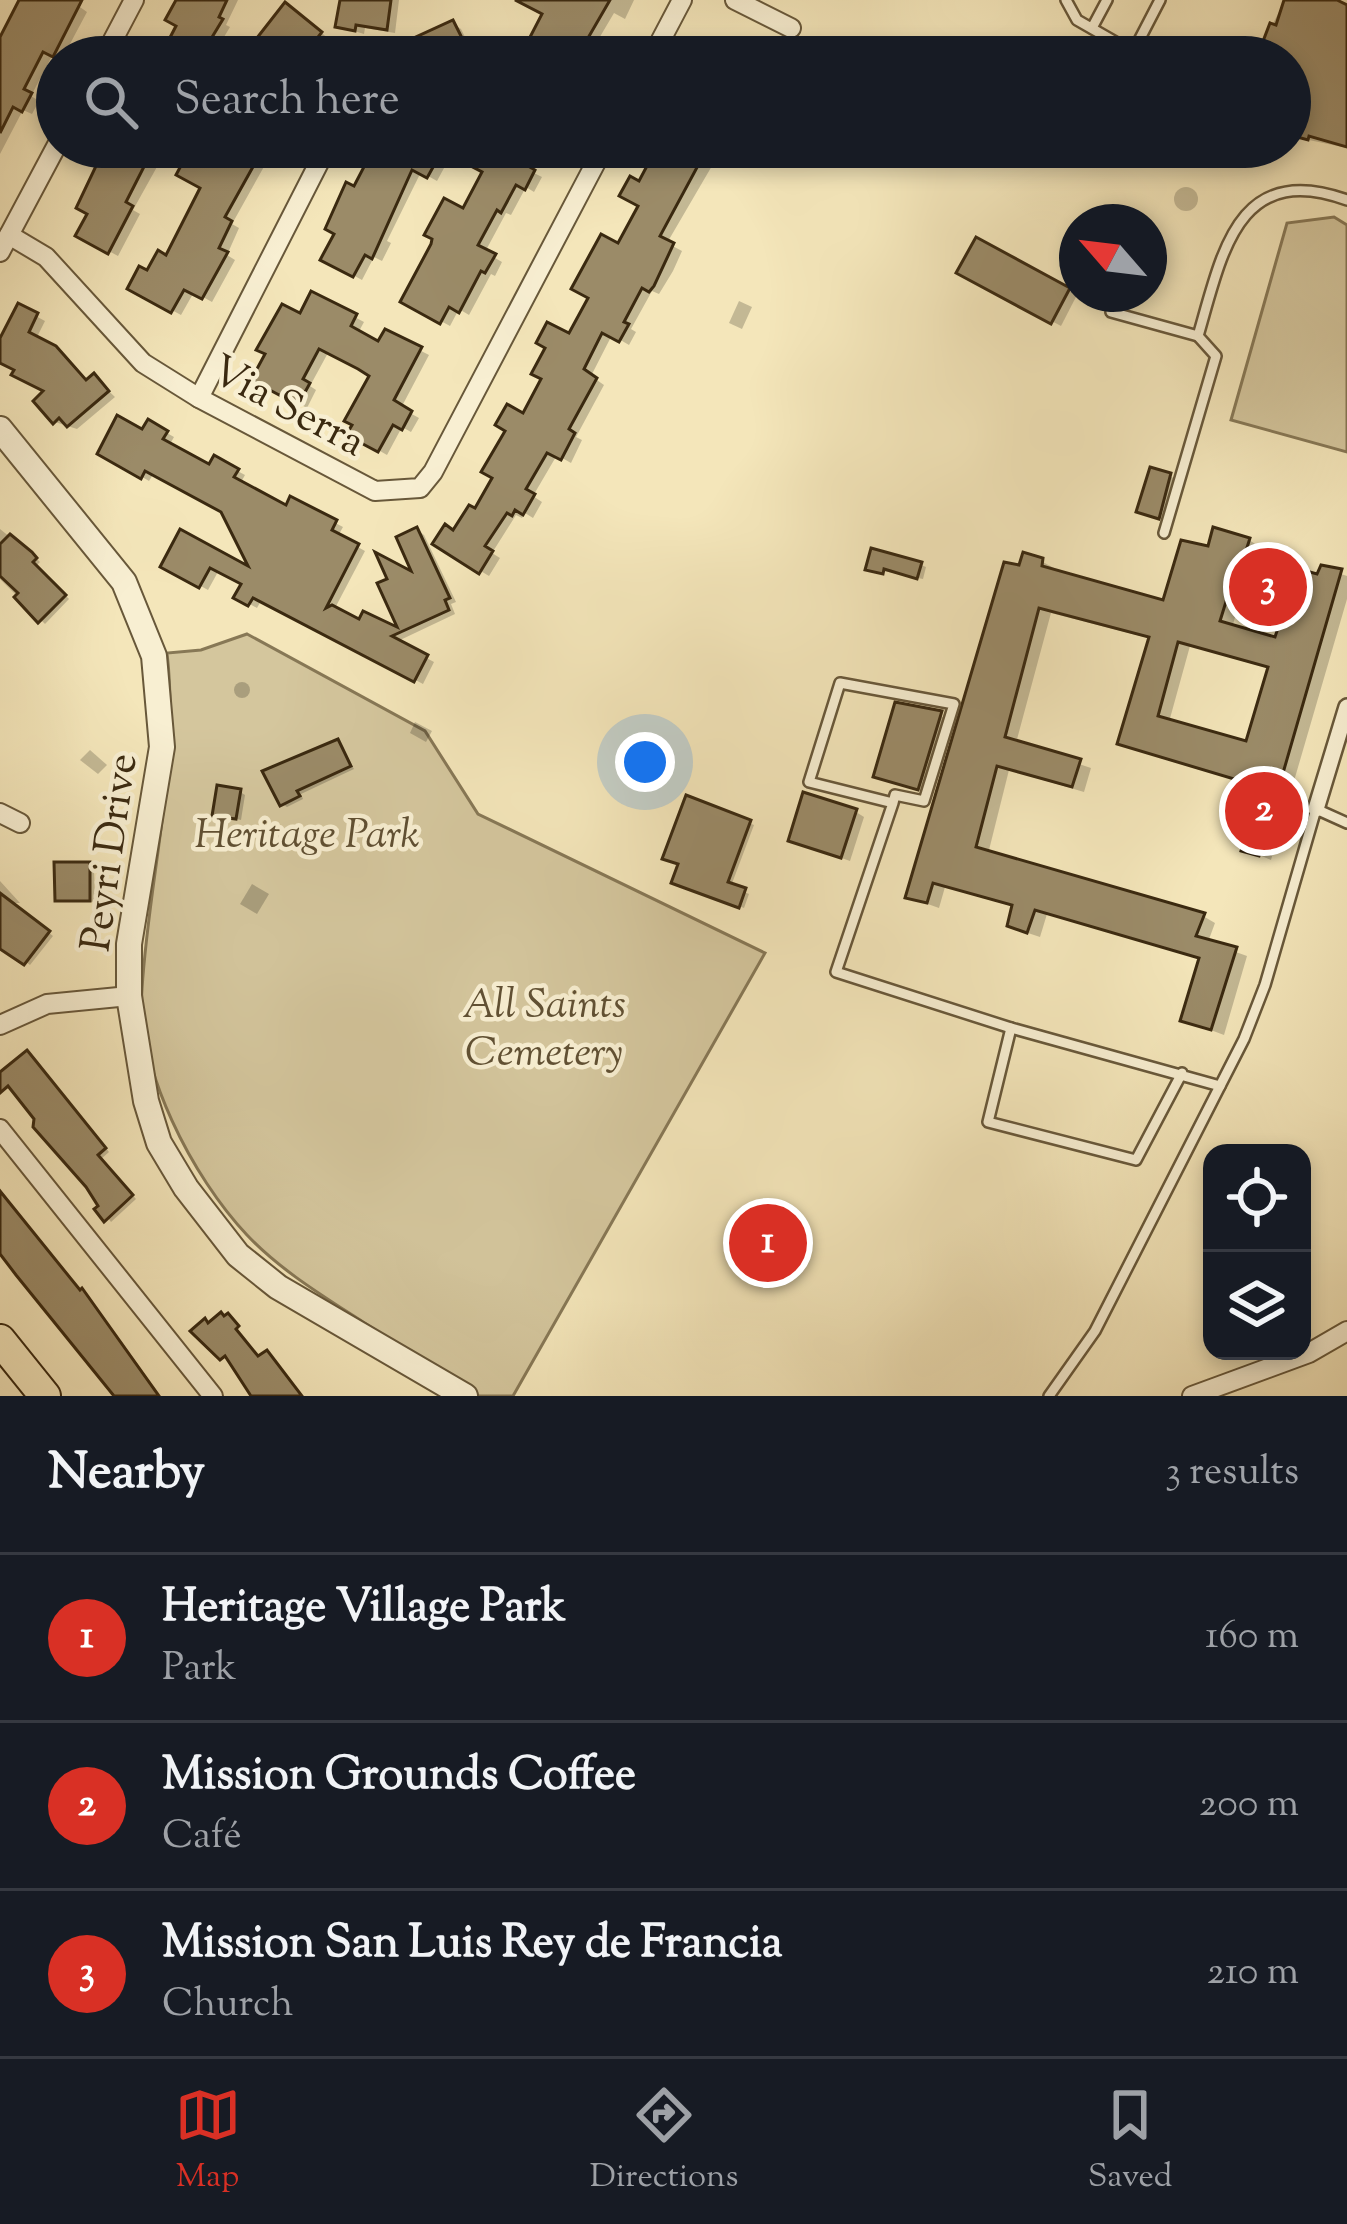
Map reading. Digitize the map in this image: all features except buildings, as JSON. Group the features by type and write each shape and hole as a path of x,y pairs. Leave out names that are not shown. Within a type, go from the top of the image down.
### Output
{"main road":[{"path":"0,1340 45,1396"}],"street":[{"path":"115,36 134,0"},
{"path":"663,36 682,0"},
{"path":"735,0 790,28"},
{"path":"5,244 45,168"},
{"path":"199,398 316,168"},
{"name":"Via Serra","path":"5,244 46,257 143,363 199,398 375,491 420,488 433,472 593,168"},
{"name":"Peyri Drive","path":"0,429 124,583 154,656 162,747 129,944 129,996 146,1101 159,1143 225,1240 278,1287 464,1396"},
{"path":"1316,809 1347,706"},
{"path":"0,813 20,823"},
{"path":"0,1025 47,1004 129,996"},
{"path":"0,1129 213,1396"},
{"path":"1192,1396 1309,1353 1347,1331"}],"lane":[{"path":"1066,0 1077,20 1105,36"},
{"path":"1092,28 1107,0"},
{"path":"1141,36 1160,0"},
{"path":"1198,336 1238,222 1281,190 1322,191 1347,200"},
{"path":"1111,312 1198,336 1216,356 1164,533"},
{"path":"893,803 809,782 840,683 954,704 924,801 895,795 893,803 836,972 1010,1028 1220,1086"},
{"path":"1049,1396 1095,1331 1220,1086 1265,985 1316,809 1347,823"},
{"path":"1010,1028 988,1122 1136,1160 1182,1073"}],"green space":[{"path":"1334,217 1347,225 1347,452 1231,420 1287,223"},
{"path":"247,634 425,731 478,814 765,953 513,1396 479,1396 273,1260 207,1184 158,1087 148,1053 142,989 167,780 167,653 201,650"}],"place":[{"name":"Mission San Luis Rey de Francia","path":"1268,587"},
{"name":"Mission Grounds Coffee","path":"1264,811"},
{"name":"Heritage Village Park","path":"768,1243"}],"park label":[{"name":"Heritage Park","path":"307,832"},
{"name":"All Saints Cemetery","path":"544,1026"}]}
